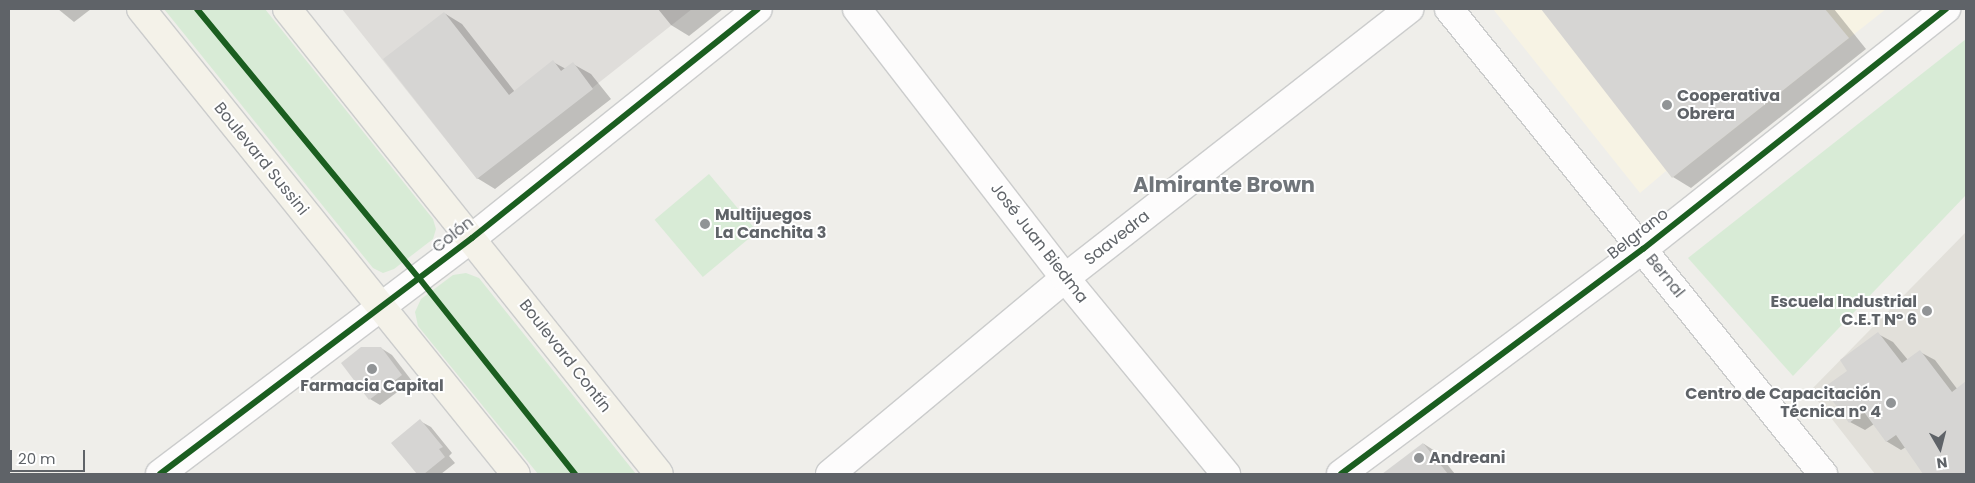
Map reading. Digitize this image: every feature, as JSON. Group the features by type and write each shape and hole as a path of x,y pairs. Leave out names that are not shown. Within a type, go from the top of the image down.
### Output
{"main road":[{"name":"Boulevard Sussini","path":"141,9 380,308"},
{"path":"287,9 472,238"},
{"name":"Boulevard Contín","path":"472,238 659,474"},
{"path":"380,308 516,474"}],"street":[{"name":"Colón","path":"160,474 472,238 758,9"},
{"name":"José Juan Biedma","path":"858,9 1065,278 1226,474"},
{"name":"Saavedra","path":"830,474 1065,278 1409,9"},
{"name":"Bernal","path":"1449,9 1823,474"},
{"name":"Belgrano","path":"1341,474 1643,249 1946,9"}],"shaded area":[{"path":"342,9 692,9 477,179"},
{"name":"Cooperativa Obrera","path":"1493,9 1886,9 1672,178 1666,171 1640,193"},
{"name":"Escuela Industrial C.E.T Nº 6","path":"1966,232 1966,474 1875,474 1810,391"}],"green space":[{"path":"164,9 265,9 433,219 436,229 433,239 394,269 383,273 373,268"},
{"path":"1966,39 1966,195 1793,376 1688,258"},
{"name":"Multijuegos La Canchita 3","path":"709,174 757,231 703,277 655,220"},
{"path":"466,273 479,278 636,474 538,474 418,326 415,312 421,299 453,275"}],"building":[{"name":"Cooperativa Obrera","path":"1541,9 1825,9 1849,38 1672,178"},
{"path":"444,12 509,95 553,60 561,71 573,62 593,89 477,179 383,59"},
{"name":"Centro de Capacitación Técnica n° 4","path":"1878,332 1902,363 1920,350 1952,392 1966,381 1966,474 1923,474 1896,435 1886,442 1864,412 1849,423 1823,388 1847,371 1840,360"},
{"name":"Farmacia Capital","path":"361,347 381,347 402,375 369,400 341,363"},
{"path":"420,419 443,447 439,449 445,457 424,474 417,474 391,443"},
{"name":"Andreani","path":"1423,443 1448,474 1382,474"}],"cycle path":[{"path":"197,9 419,278 575,474"},
{"path":"160,474 472,238 758,9"},
{"path":"1341,474 1643,249 1946,9"}],"place":[{"name":"Cooperativa Obrera","path":"1667,105"},
{"name":"Multijuegos La Canchita 3","path":"705,224"},
{"name":"Escuela Industrial C.E.T Nº 6","path":"1927,311"},
{"name":"Farmacia Capital","path":"372,369"},
{"name":"Centro de Capacitación Técnica n° 4","path":"1891,403"},
{"name":"Andreani","path":"1419,458"}],"district":[{"name":"Almirante Brown","path":"1224,185"}]}
